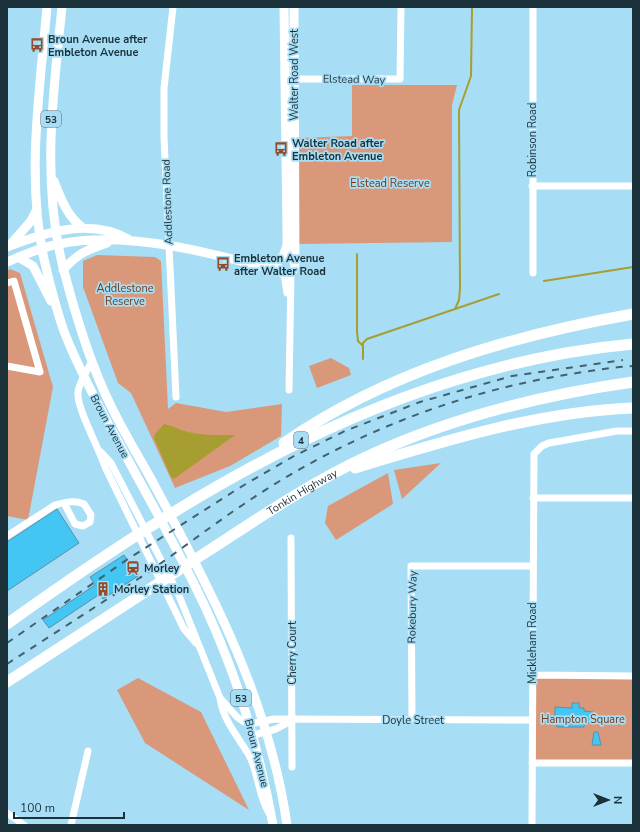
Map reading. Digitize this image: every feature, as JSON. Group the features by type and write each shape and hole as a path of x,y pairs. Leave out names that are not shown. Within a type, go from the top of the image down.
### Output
{"highway":[{"path":"228,481 310,425 344,406 438,364 487,347 575,324 633,314"},
{"name":"4","path":"7,624 122,543 274,455 321,431 370,409 477,373 522,362 574,352 633,344"},
{"name":"Tonkin Highway","path":"7,682 288,499 364,458 403,441 478,415 578,390 633,382"},
{"path":"332,475 461,436 521,422 573,413 633,408"}],"main road":[{"name":"Broun Avenue","path":"48,7 36,140 37,209 42,249 60,318 84,376 194,584 227,656 254,735 273,821"},
{"name":"Broun Avenue","path":"62,7 51,108 51,170 56,231 63,270 92,361 111,405 229,631 264,720 288,825"},
{"name":"Walter Road West","path":"281,258 287,245 284,7"},
{"name":"Walter Road West","path":"294,7 295,263"},
{"path":"51,170 65,209 76,223 83,228"},
{"path":"8,247 31,221 37,209"},
{"path":"8,247 56,231 83,228 113,231 130,240"},
{"path":"7,262 58,244 86,240 130,240 241,260 285,273 294,270 295,263 289,256 281,258 241,260"},
{"path":"63,270 75,257 83,252 114,240"},
{"path":"18,257 33,266 60,318"},
{"path":"281,258 277,266 285,273"}],"street":[{"name":"Addlestone Road","path":"172,7 164,88 168,246 176,397"},
{"name":"Elstead Way","path":"284,79 400,79 401,7"},
{"name":"Robinson Road","path":"533,7 533,273"},
{"path":"532,186 633,186"},
{"path":"285,273 289,303 289,390"},
{"path":"7,283 14,281 40,372 7,366"},
{"path":"92,361 84,376 78,393 80,407 101,452 105,467 184,629 197,644"},
{"name":"Mickleham Road","path":"532,825 534,454 549,443 617,431 633,431"},
{"path":"101,452 111,464 178,593 193,628 197,644 220,698 221,708 249,755 263,803 273,821"},
{"path":"533,498 633,498"},
{"path":"7,536 55,505 64,503"},
{"name":"Cherry Court","path":"291,538 293,720 292,767"},
{"name":"Rokebury Way","path":"412,720 411,566 533,566"},
{"path":"532,675 633,676"},
{"path":"220,698 237,717 250,724"},
{"name":"Doyle Street","path":"250,724 264,720 532,720"},
{"name":"Doyle Street","path":"254,735 266,732 293,720"},
{"path":"71,825 88,751"},
{"path":"532,763 633,763"},
{"path":"7,814 24,825"}],"green space":[{"name":"Elstead Reserve","path":"352,85 457,85 452,105 452,242 297,244 297,138 352,136"},
{"name":"Addlestone Reserve","path":"97,255 155,257 161,261 168,409 176,403 226,412 282,404 281,436 230,466 175,488 131,393 118,383 83,287 83,261"},
{"path":"10,269 20,273 53,387 28,520 7,516 7,271"},
{"path":"331,358 349,368 351,375 317,388 309,366"},
{"path":"441,463 402,499 394,470"},
{"path":"388,473 393,504 336,540 325,523 328,506"},
{"name":"Hampton Square","path":"532,675 633,676 633,763 532,763"},
{"path":"138,678 201,712 249,810 145,743 117,690"}],"shaded area":[{"path":"164,424 199,434 235,435 174,479 171,477 154,438 155,434"}],"building":[{"path":"57,509 79,543 7,591 7,542"},
{"name":"Morley Station","path":"124,555 138,576 103,599 100,594 49,628 43,620 95,585 90,577"},
{"path":"572,703 579,703 579,708 584,708 584,711 593,712 593,723 584,723 584,727 557,727 557,720 555,720 555,707 572,708"},
{"path":"594,732 598,732 601,745 592,745"}],"waterway":[{"path":"455,309 459,300 460,288 459,110 471,76 472,7"},
{"path":"357,254 357,332 358,341 363,346"},
{"path":"544,281 633,267"},
{"path":"363,359 363,343 367,339 499,294"}],"railway":[{"path":"7,643 128,559 239,488 294,456 345,431 420,402 512,376 623,360"},
{"path":"7,664 165,561 244,504 321,457 362,437 446,404 489,392 533,381 577,373 633,366"}],"place":[{"name":"Broun Avenue after Embleton Avenue","path":"37,45"},
{"name":"Walter Road after Embleton Avenue","path":"281,149"},
{"name":"Embleton Avenue after Walter Road","path":"223,264"},
{"name":"Morley","path":"133,568"},
{"name":"Morley Station","path":"103,589"}]}
